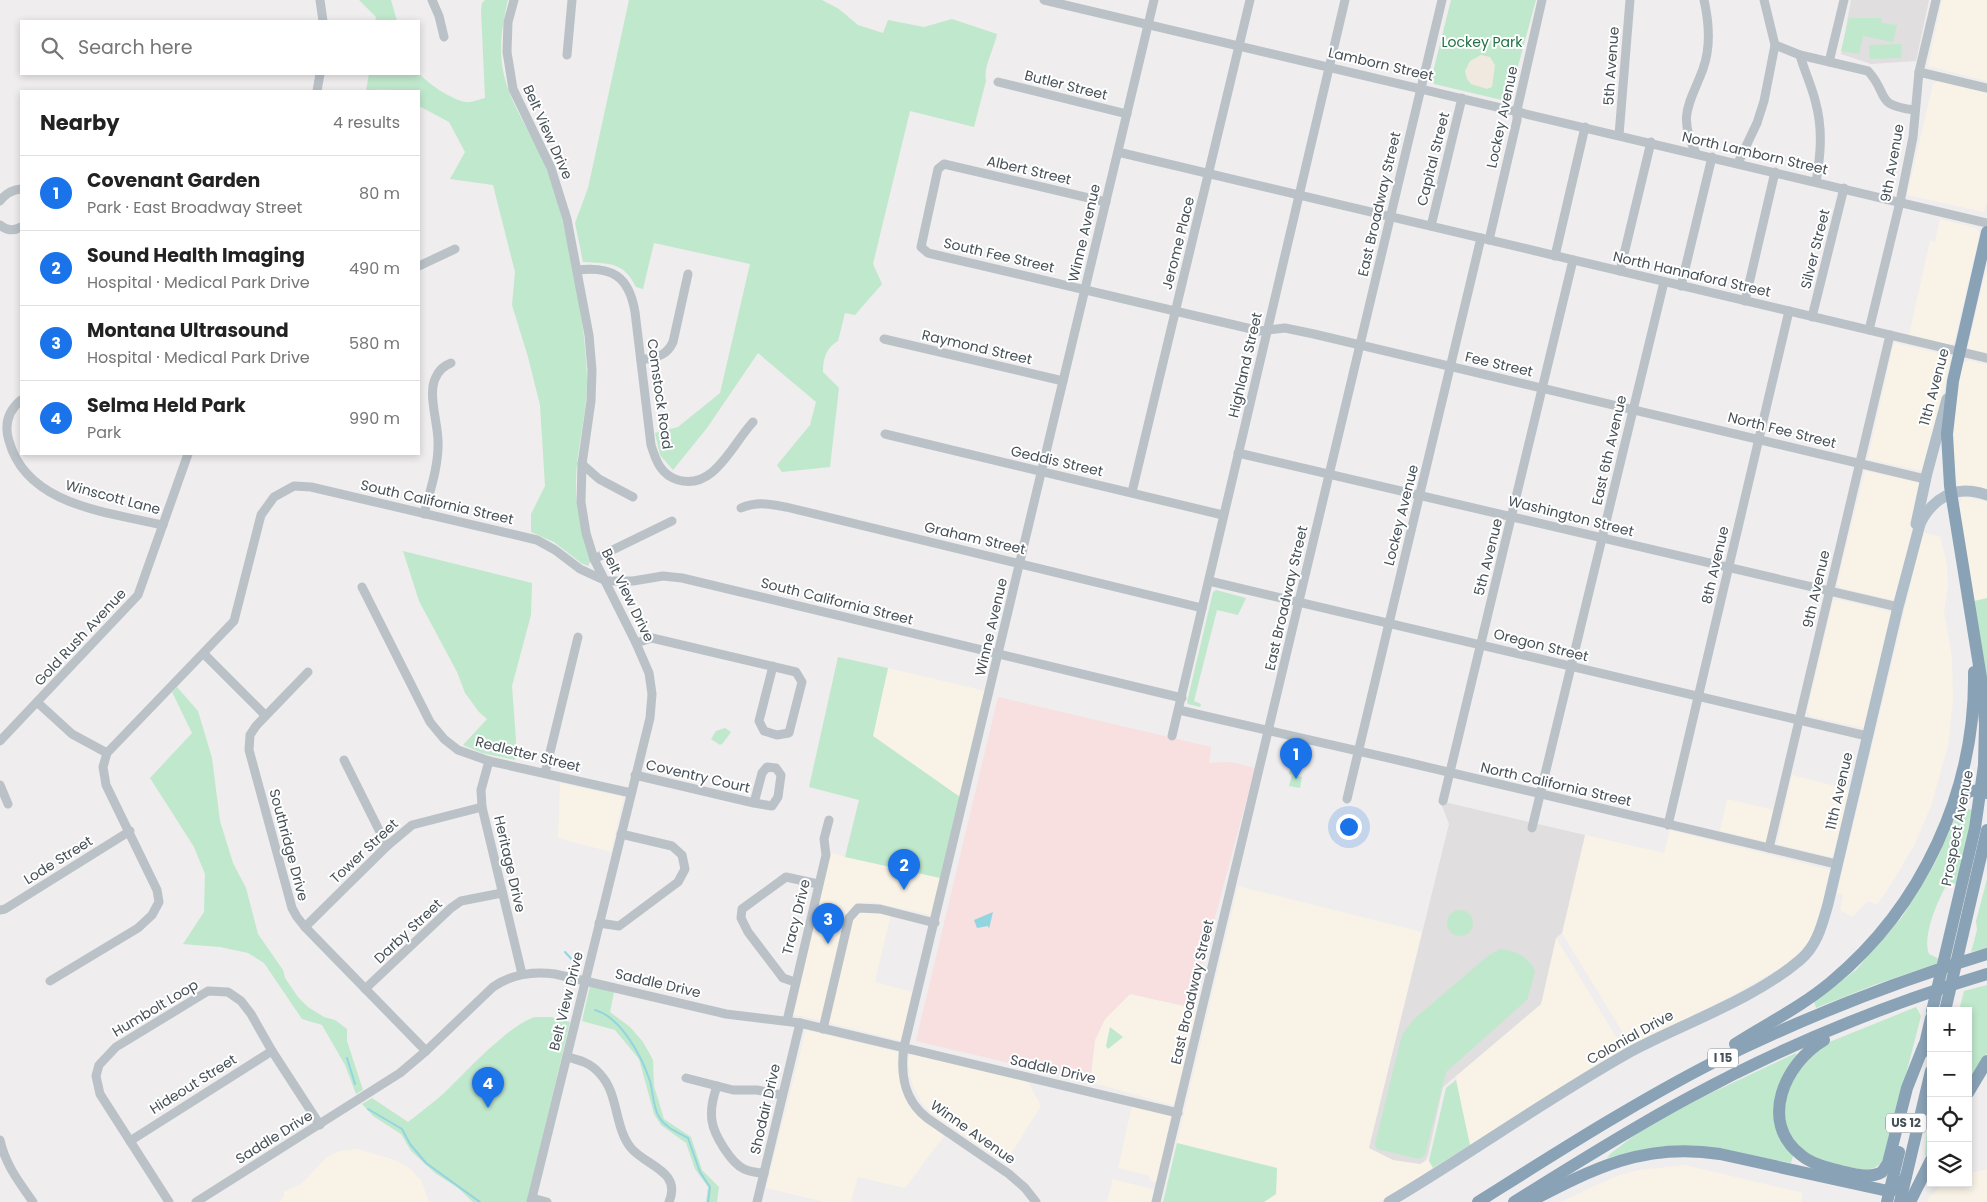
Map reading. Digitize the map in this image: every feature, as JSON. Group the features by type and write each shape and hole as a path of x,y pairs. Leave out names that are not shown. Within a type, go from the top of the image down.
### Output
{"highway":[{"name":"11th Avenue","path":"1953,381 1987,232"},
{"name":"Prospect Avenue","path":"1933,1007 1984,793 1982,677 1952,494 1947,434 1953,381"},
{"path":"1911,894 1931,856 1946,821 1956,793 1967,751 1974,696 1971,612"},
{"path":"1715,1062 1734,1044 1798,1006 1840,975 1878,937 1911,894 1934,858 1963,797 1972,790 1984,793"},
{"name":"Prospect Avenue","path":"1946,1007 1987,830"},
{"name":"I 15","path":"1478,1202 1617,1116 1715,1062 1796,1024 1865,995 1987,954"},
{"name":"I 15","path":"1514,1202 1650,1119 1790,1048 1894,1005 1987,974"},
{"path":"1894,1005 1822,1041 1808,1050 1796,1063 1784,1084 1779,1106 1782,1128 1793,1148 1805,1158 1824,1167 1864,1175 1875,1175 1882,1172 1889,1160 1907,1088 1927,1033"},
{"name":"US 12","path":"1889,1196 1924,1045"},
{"path":"1972,1085 1987,1061"},
{"path":"1900,1202 1927,1087"},
{"path":"1529,1202 1583,1174 1617,1160 1648,1153 1678,1150 1730,1156 1889,1196 1900,1186 1906,1176"},
{"path":"1910,1202 1927,1168"}],"main road":[{"name":"11th Avenue","path":"1913,550 1917,511 1953,381"},
{"path":"1952,494 1968,490 1987,495"},
{"name":"11th Avenue","path":"1836,864 1913,550 1925,512 1935,502 1952,494"},
{"name":"Colonial Drive","path":"1389,1202 1629,1053 1681,1026 1734,1002 1786,971 1811,949 1828,904 1836,864"}],"street":[{"path":"320,0 323,20"},
{"path":"432,0 439,16 444,37"},
{"name":"Belt View Drive","path":"514,0 508,22 508,52 513,89 551,168 567,218 589,335 592,370 591,401 582,464 581,502 586,533 594,559 649,673 652,694 650,718 532,1200"},
{"path":"567,55 572,0"},
{"name":"Lamborn Street","path":"1044,0 1517,110"},
{"name":"Winne Avenue","path":"1036,1202 1017,1180 927,1118 916,1108 910,1100 903,1080 901,1066 1154,0"},
{"name":"Jerome Place","path":"1132,492 1250,0"},
{"name":"Highland Street","path":"1172,736 1180,710 1223,515 1345,0"},
{"name":"East Broadway Street","path":"1156,1202 1442,0"},
{"name":"Lockey Avenue","path":"1347,799 1450,366 1517,120 1517,110 1542,0"},
{"name":"5th Avenue","path":"1619,135 1630,0"},
{"path":"1696,153 1690,140 1686,118 1687,108 1703,68 1708,46 1708,20 1704,0"},
{"path":"1738,163 1757,123 1764,101 1775,45 1764,0"},
{"path":"1830,62 1844,0"},
{"name":"9th Avenue","path":"1869,330 1900,202 1913,137 1919,72 1936,0"},
{"path":"1775,45 1800,55 1868,71 1888,104 1897,108 1915,110"},
{"path":"1800,55 1815,100 1821,126 1821,154 1816,182"},
{"path":"1919,72 1987,88"},
{"path":"317,90 320,75"},
{"name":"Butler Street","path":"998,82 1127,114"},
{"name":"Capital Street","path":"1431,226 1462,98"},
{"name":"North Lamborn Street","path":"1517,110 1987,223"},
{"path":"1554,256 1585,127"},
{"path":"1620,271 1650,142"},
{"name":"North Hannaford Street","path":"1118,152 1987,358"},
{"path":"1681,286 1712,157"},
{"name":"Albert Street","path":"924,252 921,243 938,169 941,165 947,164 1106,202"},
{"path":"1745,301 1775,172"},
{"name":"Silver Street","path":"1812,317 1844,188"},
{"path":"0,201 4,196 20,189"},
{"path":"0,225 9,230 15,230 20,227"},
{"path":"420,266 455,249"},
{"name":"South Fee Street","path":"924,252 1260,331 1285,328 1360,344"},
{"name":"5th Avenue","path":"1443,801 1573,260"},
{"name":"Comstock Road","path":"577,270 595,268 607,270 624,282 633,300 651,445 660,468 675,479 696,482 710,474 719,465 753,422"},
{"path":"641,360 662,357 669,350 673,342 688,274"},
{"name":"East 6th Avenue","path":"1532,828 1664,282"},
{"name":"8th Avenue","path":"1668,824 1789,311"},
{"name":"9th Avenue","path":"1770,848 1858,464 1890,335"},
{"name":"Raymond Street","path":"884,340 1063,381"},
{"name":"Fee Street","path":"1360,344 1632,410"},
{"path":"424,514 436,468 439,442 433,390 434,380 439,370 451,362"},
{"name":"Winscott Lane","path":"20,401 9,414 7,433 10,446 20,465 32,481 46,491 66,500 163,525"},
{"name":"North Fee Street","path":"1632,410 1926,479"},
{"name":"Geddis Street","path":"885,434 1223,515"},
{"name":"Washington Street","path":"1238,452 1898,607"},
{"name":"Gold Rush Avenue","path":"0,741 138,595 188,455"},
{"path":"582,464 599,479 633,497"},
{"name":"South California Street","path":"107,753 234,621 261,515 274,497 294,486 311,487 537,540 555,550 580,569 606,581 633,581 662,576 682,578 1182,698"},
{"name":"Graham Street","path":"741,508 763,502 1202,608"},
{"path":"594,559 672,521"},
{"name":"Oregon Street","path":"1209,581 1867,736"},
{"name":"Redletter Street","path":"362,587 430,722 444,739 458,750 489,761 631,793"},
{"path":"545,773 578,637"},
{"path":"636,643 652,638 773,666 796,672 802,682 789,733 777,735 764,731 759,722 773,666"},
{"path":"204,654 265,715"},
{"name":"Southridge Drive","path":"308,672 265,715 250,735 249,750 292,908 305,927 426,1051"},
{"path":"37,702 72,734 107,753 103,767 106,785 157,890 158,902 152,915 138,928 50,980"},
{"path":"1180,710 1268,730"},
{"name":"North California Street","path":"1268,730 1836,864"},
{"path":"344,760 387,846"},
{"name":"Heritage Drive","path":"489,761 481,790 482,807 522,974"},
{"name":"Coventry Court","path":"635,775 754,803"},
{"path":"0,785 8,804"},
{"name":"Tower Street","path":"305,927 387,846 412,825 482,807"},
{"name":"Tracy Drive","path":"787,1021 826,855 824,839 829,820"},
{"name":"Lode Street","path":"0,910 130,831"},
{"path":"599,923 619,926 678,882 685,869 682,855 672,846 621,834"},
{"path":"795,982 783,978 748,932 741,918 742,909 786,877 818,884"},
{"name":"Darby Street","path":"365,989 451,908 461,901 502,893"},
{"path":"824,1029 849,918 858,908 880,909 935,923"},
{"name":"Saddle Drive","path":"196,1202 400,1073 504,979 522,974 543,972 586,980 726,1014 800,1023 1178,1113"},
{"name":"Humbolt Loop","path":"169,1202 100,1094 96,1076 99,1064 116,1047 208,990 228,992 241,1001 252,1014 272,1051 320,1124"},
{"name":"Shodair Drive","path":"757,1202 800,1023"},
{"name":"Hideout Street","path":"130,1141 272,1051"},
{"path":"567,1057 587,1062 601,1074 609,1088 623,1134 631,1149 659,1168 671,1183 673,1194 669,1202"},
{"path":"686,1078 733,1090 757,1090 782,1095"},
{"path":"717,1086 712,1103 712,1122 723,1146 734,1162 744,1170 764,1174"},
{"path":"0,1140 3,1156 32,1202"},
{"path":"532,1200 547,1202"}],"shaded area":[{"path":"1851,0 1929,0 1916,61 1871,64 1841,54"},
{"path":"1942,0 1987,0 1987,81 1928,66"},
{"path":"1938,81 1987,93 1987,202 1984,212 1907,195 1933,84"},
{"path":"1940,219 1976,228 1980,233 1954,343 1951,345 1909,335 1930,241 1935,242"},
{"path":"1987,265 1987,353 1970,349 1968,346"},
{"path":"1895,343 1951,356 1939,414 1923,471 1868,459"},
{"path":"1968,360 1987,365 1987,489 1959,486 1955,477 1952,440 1955,410 1962,364"},
{"path":"1865,471 1920,483 1910,540 1896,597 1893,600 1841,588 1837,584"},
{"path":"1962,497 1987,501 1987,610 1975,609 1959,506"},
{"path":"1923,532 1941,537 1947,567 1948,586 1944,612 1952,657 1953,701 1948,746 1931,806 1915,844 1877,905 1868,901 1852,917 1840,910 1843,894 1837,893"},
{"path":"1837,599 1892,612 1864,728 1810,716 1807,712 1833,601"},
{"path":"888,668 985,691 960,797 873,736"},
{"path":"998,697 1211,747 1209,763 1231,762 1255,768 1201,969 1194,1008 1130,994 1105,1019 1095,1040 1090,1082 916,1041"},
{"path":"1792,775 1851,790 1834,855 1831,857 1777,844"},
{"path":"560,783 623,797 611,852 558,838"},
{"path":"1727,799 1774,810 1767,842 1720,831"},
{"path":"1440,801 1585,835 1562,933 1556,938 1541,1004 1443,1087 1428,1155 1425,1161 1420,1164 1393,1160 1369,1148 1449,824"},
{"path":"1670,830 1830,870 1819,919 1807,947 1797,956 1733,995 1631,1046 1562,933 1585,835 1664,853"},
{"path":"830,853 940,878 931,915 872,902 859,903 850,910 847,914 822,1018 819,1020 791,1014"},
{"path":"1238,886 1422,932 1369,1148 1420,1163 1428,1160 1433,1168 1378,1202 1264,1202 1276,1194 1277,1168 1177,1143"},
{"path":"862,910 891,914 875,982 912,992 902,1039 899,1040 833,1024 829,1021 853,919"},
{"path":"1556,938 1624,1050 1471,1146 1468,1143 1456,1076 1541,1004"},
{"path":"1130,994 1197,1009 1174,1104 1172,1105 1090,1082 1095,1040 1105,1019"},
{"path":"806,1030 898,1052 898,1070 902,1087 928,1123 944,1136 905,1188 858,1177 851,1202 825,1202 766,1188"},
{"path":"912,1054 1028,1082 1041,1106 1005,1163 931,1113 921,1102 910,1075 908,1063 909,1056"},
{"path":"1132,1106 1171,1116 1157,1182 1149,1180 1150,1176 1118,1168"},
{"path":"357,1149 395,1160 411,1169 421,1180 429,1202 278,1202 284,1197 284,1192 301,1184 327,1157 339,1151"},
{"path":"1685,1165 1803,1193 1801,1202 1560,1202 1617,1176 1639,1170"},
{"path":"1987,1169 1987,1202 1927,1202 1929,1197 1940,1187 1972,1187 1972,1173"},
{"path":"1113,1179 1155,1190 1152,1202 1107,1202"}],"green space":[{"path":"359,0 391,0 397,20 375,20 376,17"},
{"path":"485,0 508,0 502,38 501,57 504,75 515,106 540,154 558,202 582,318 587,391 578,457 576,493 580,522 591,560 588,566 581,563 554,542 531,532 531,514 545,486 540,405 512,305 515,272 493,185 450,179 465,152 449,122 420,107 420,90 366,90 369,75 420,75 420,73 433,86 461,101 468,102 485,98 482,3"},
{"path":"629,0 822,0 839,9 858,25 883,33 888,20 924,27 952,19 997,34 987,64 986,81 974,127 910,111 873,264 882,284 855,315 845,313 838,341 828,350 824,362 823,372 839,388 830,467 782,472 777,465 810,425 816,402 758,353 707,428 673,470 660,455 655,433 678,427 720,393 750,264 654,243 643,289 636,287 621,268 608,264 583,262 575,223 588,188"},
{"name":"Lockey Park","path":"1451,0 1536,0 1509,99 1506,101 1434,84 1432,76"},
{"path":"1849,18 1881,18 1882,23 1897,25 1893,42 1863,36 1859,54 1841,51"},
{"path":"1902,44 1901,58 1870,59 1869,45"},
{"path":"403,551 532,583 531,615 512,686 516,740 515,760 482,753 463,745 487,719 479,712 465,693 457,672 419,601"},
{"path":"1216,590 1246,598 1238,615 1217,610 1194,701 1201,704 1200,707 1188,704 1187,702 1213,592"},
{"path":"1987,598 1987,707 1974,601"},
{"path":"838,657 888,668 873,736 960,797 940,878 845,857 859,800 809,787"},
{"path":"177,687 198,711 212,758 220,821 233,863 246,888 258,934 283,970 285,978 298,997 308,1007 324,1017 335,1020 347,1029 347,1041 363,1090 356,1094 345,1065 322,1025 302,1019 264,963 248,953 220,947 183,944 204,912 205,874 194,847 150,778 192,733 172,692"},
{"path":"725,728 731,732 723,743 720,745 711,739 716,731"},
{"path":"1290,767 1299,769 1297,776 1302,777 1300,788 1289,786 1292,775 1289,774"},
{"path":"1960,808 1974,810 1956,884 1948,882 1929,928 1927,946 1929,954 1939,959 1938,963 1874,985 1816,1008 1814,1001 1856,970 1902,917 1934,865"},
{"path":"1987,879 1987,948 1971,952 1977,930 1976,921"},
{"path":"1460,910 1469,914 1473,923 1469,932 1460,936 1451,932 1447,923 1451,914"},
{"path":"1500,949 1512,951 1523,956 1532,965 1535,972 1527,1000 1446,1072 1425,1155 1419,1159 1377,1149 1375,1144 1402,1035 1413,1020 1489,955"},
{"path":"1987,985 1987,1053 1972,1077 1972,1007 1960,1007 1964,991"},
{"path":"590,986 614,992 610,1012 630,1027 643,1042 653,1060 654,1086 664,1119 691,1137 702,1170 719,1187 717,1202 706,1202 708,1187 695,1169 686,1143 661,1125 654,1114 639,1059 615,1030 582,1021"},
{"path":"1916,1007 1921,1016 1885,1156 1880,1164 1865,1170 1828,1163 1804,1153 1785,1127 1783,1113 1791,1080 1822,1045"},
{"path":"535,1017 551,1017 570,1022 527,1202 473,1202 458,1188 435,1173 411,1151 401,1134 373,1116 362,1104 372,1098 408,1122 442,1095 474,1063 512,1030"},
{"path":"1110,1027 1123,1037 1108,1049 1106,1046"},
{"path":"1796,1053 1797,1056 1777,1097 1794,1153 1791,1163 1745,1154 1620,1155 1607,1158 1648,1125"},
{"path":"1456,1080 1470,1145 1433,1168 1429,1161 1446,1088"},
{"path":"1927,1127 1927,1157 1925,1155"},
{"path":"1177,1143 1277,1168 1276,1194 1264,1202 1163,1202"}],"sand":[{"path":"1481,55 1490,57 1495,65 1492,87 1487,89 1471,84 1467,79 1465,71 1470,61"}],"water":[{"path":"993,912 989,929 988,926 977,928 974,920"}],"waterway":[{"path":"565,952 576,964"},
{"path":"595,1010 604,1014 622,1029 636,1050 650,1081 658,1115 671,1129 688,1138 700,1172 710,1187 708,1202"},
{"path":"347,1058 355,1084"},
{"path":"368,1109 402,1129 410,1144 426,1163 480,1202"}],"place":[{"name":"Covenant Garden","path":"1296,779"},
{"name":"Sound Health Imaging","path":"904,890"},
{"name":"Montana Ultrasound","path":"828,944"},
{"name":"Selma Held Park","path":"488,1108"}]}
